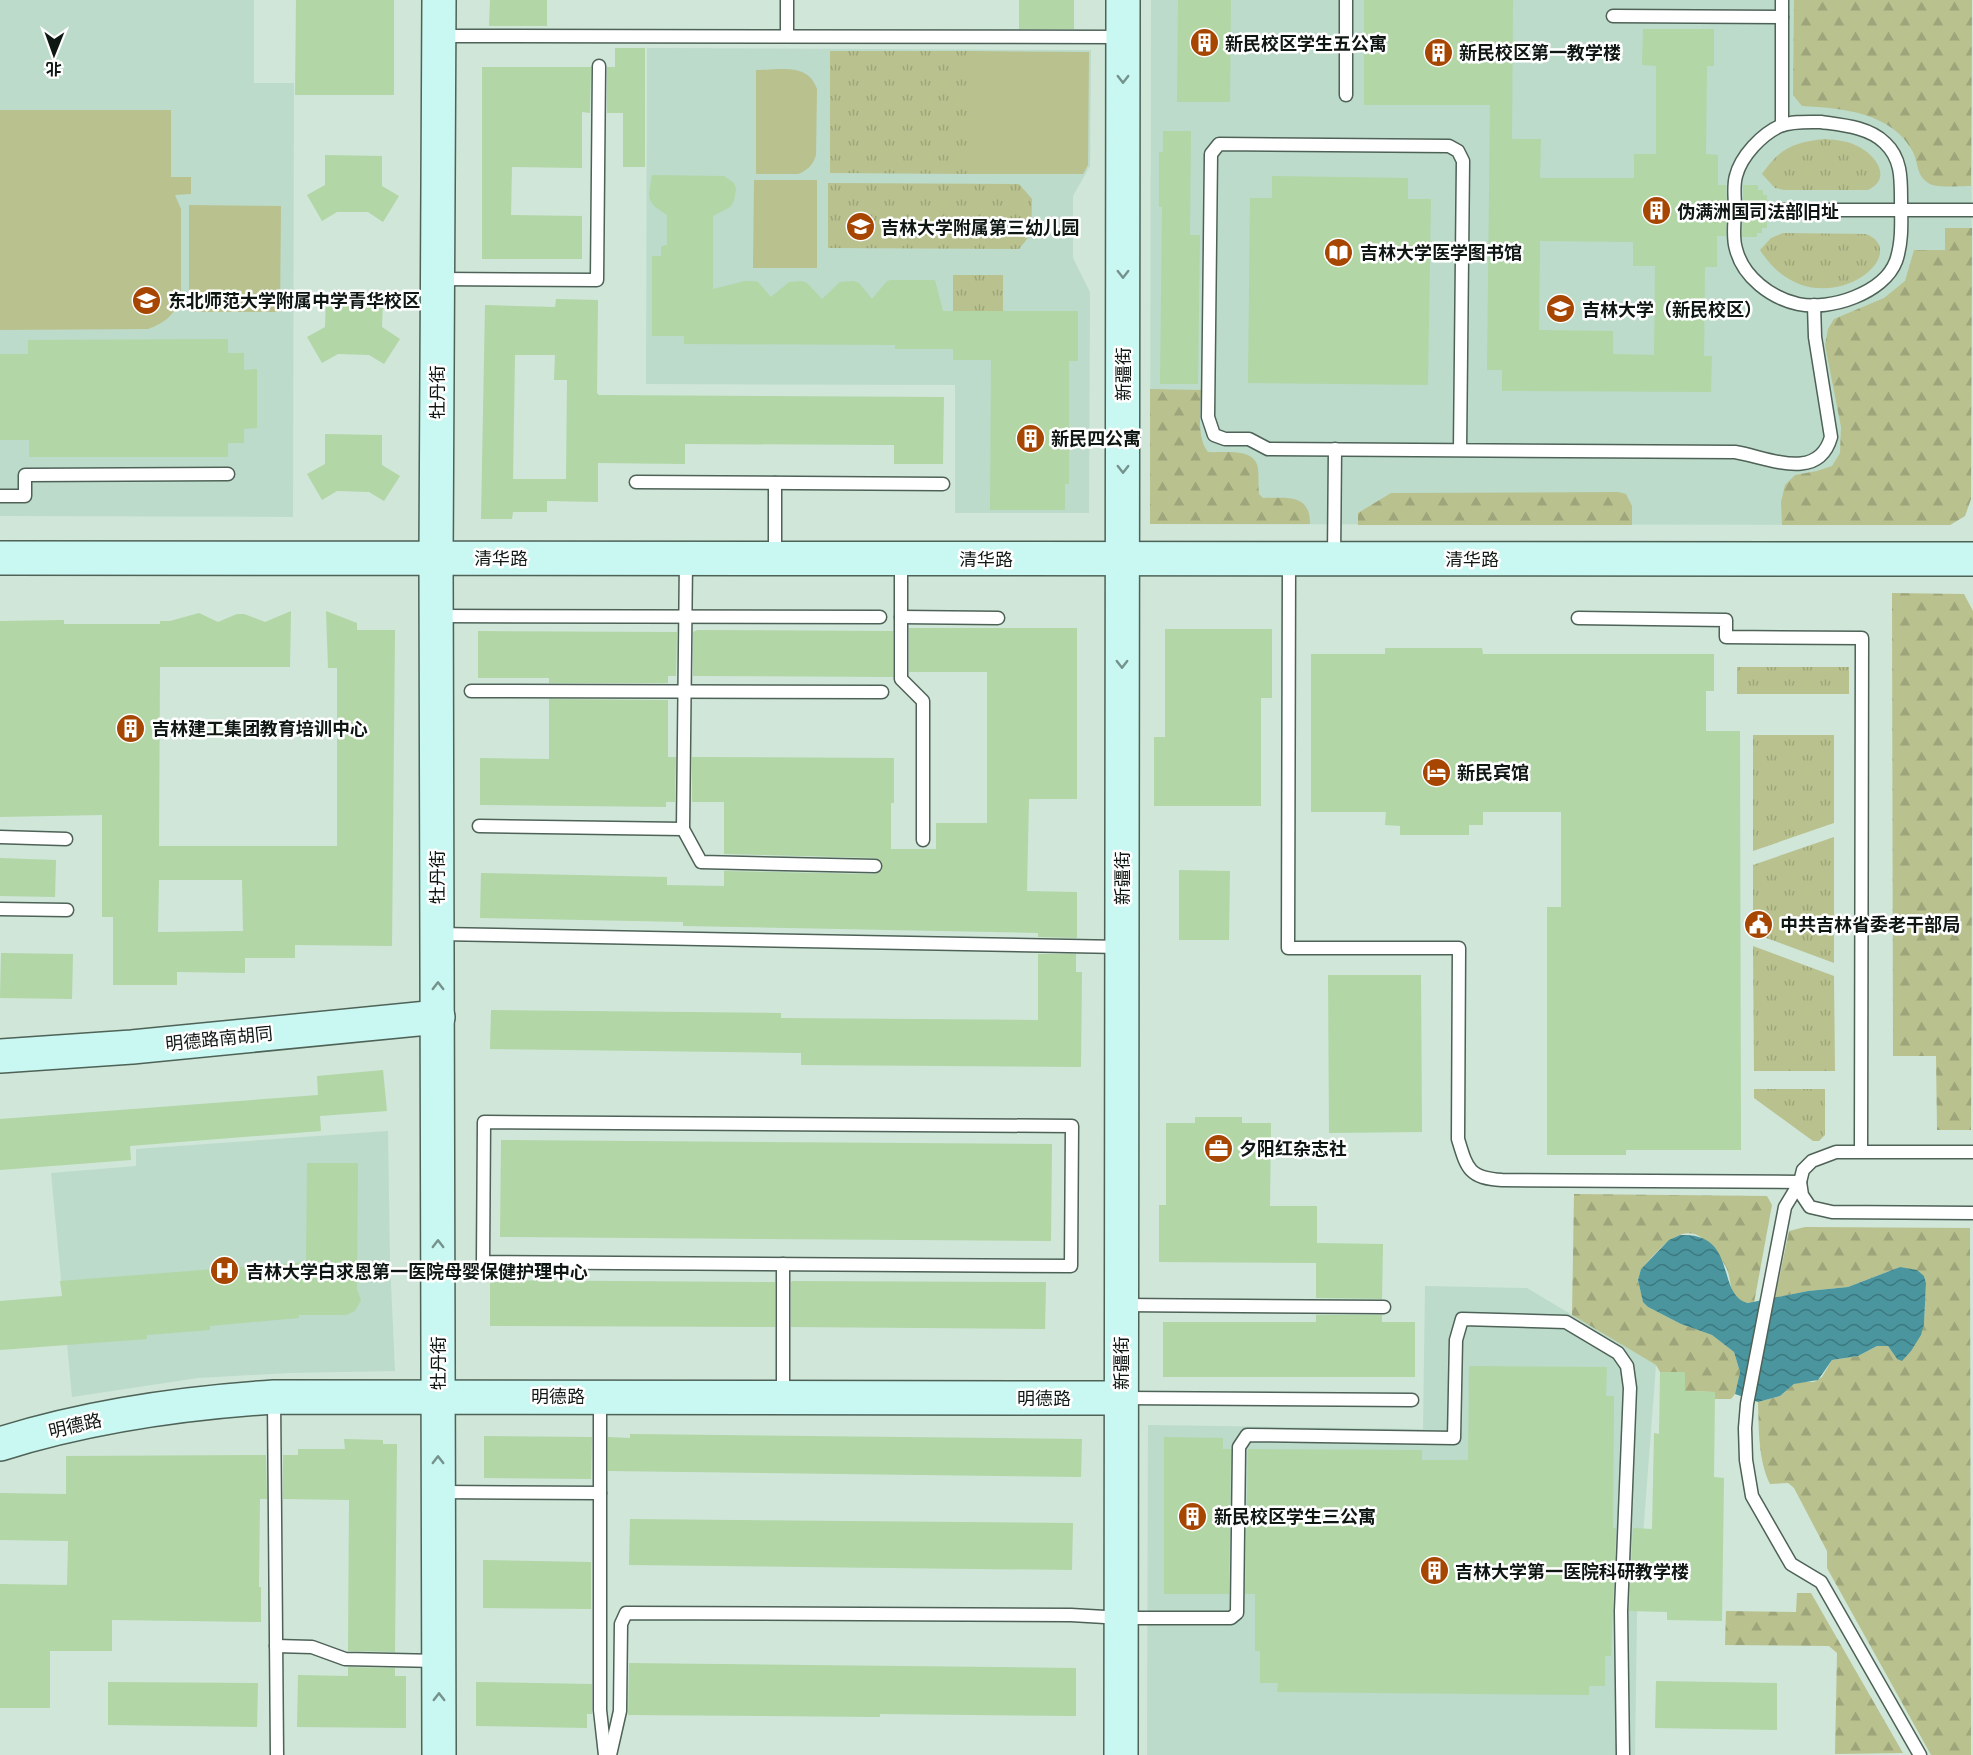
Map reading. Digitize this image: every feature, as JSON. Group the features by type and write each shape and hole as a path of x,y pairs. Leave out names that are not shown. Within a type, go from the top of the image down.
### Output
{"street":[{"name":"牡丹街","path":"439,0 436,558 439,1755"},
{"name":"新疆街","path":"1121,1755 1123,0"},
{"name":"清华路","path":"0,558 1973,559"},
{"name":"明德路南胡同","path":"0,1056 132,1047 438,1017"},
{"name":"明德路","path":"0,1444 78,1423 140,1411 206,1401 274,1397 1121,1398"}],"lane":[{"path":"787,0 787,36"},
{"path":"1346,0 1346,95"},
{"path":"1782,0 1782,125"},
{"path":"1613,16 1782,16"},
{"path":"439,36 1123,37"},
{"path":"438,279 597,280 599,66"},
{"path":"1821,122 1845,125 1870,133 1885,142 1897,158 1901,210 1901,244 1896,262 1887,276 1873,288 1852,298 1814,305 1798,304 1776,296 1759,285 1744,269 1735,248 1736,176 1756,144 1782,125 1821,122"},
{"path":"1460,450 1463,161 1458,151 1449,146 1219,144 1211,154 1208,417 1214,435 1225,439 1249,439 1268,449 1735,452 1756,455 1776,463 1790,465 1816,459 1828,450 1832,437 1815,337 1814,305"},
{"path":"1735,210 1973,210"},
{"path":"1334,559 1335,449"},
{"path":"0,496 25,496 25,475 228,474"},
{"path":"636,482 943,484"},
{"path":"775,483 775,558"},
{"path":"686,558 683,829 701,862 875,866"},
{"path":"900,559 901,680 923,701 923,840"},
{"path":"1289,559 1288,948 1459,948 1458,1139 1463,1158 1472,1173 1484,1179 1800,1182"},
{"path":"437,616 880,617"},
{"path":"901,617 998,618"},
{"path":"1578,618 1726,620 1726,637 1862,638 1861,1151"},
{"path":"471,691 882,692"},
{"path":"479,826 683,829"},
{"path":"0,837 66,839"},
{"path":"0,909 67,910"},
{"path":"437,934 1121,947"},
{"path":"484,1122 1072,1126 1071,1266 783,1264 483,1262 484,1122"},
{"path":"1920,1755 1821,1582 1791,1564 1752,1496 1746,1460 1748,1404 1785,1207 1800,1182 1803,1170 1812,1161 1836,1152 1973,1152"},
{"path":"1800,1182 1802,1195 1810,1207 1832,1212 1973,1213"},
{"path":"783,1264 783,1397"},
{"path":"1121,1305 1384,1308"},
{"path":"607,1755 620,1711 621,1624 626,1613 1231,1618 1237,1612 1239,1447 1247,1436 1454,1438 1456,1340 1461,1319 1566,1322 1618,1353 1627,1366 1630,1388 1621,1611 1623,1755"},
{"path":"600,1396 600,1710 607,1755"},
{"path":"274,1397 277,1755"},
{"path":"1121,1398 1412,1400"},
{"path":"438,1492 600,1493"},
{"path":"276,1646 312,1647 345,1659 439,1661"}],"shaded area":[{"name":"东北师范大学附属中学青华校区","path":"0,0 254,0 254,83 294,83 293,517 0,516"},
{"name":"吉林大学（新民校区）","path":"1151,0 1972,0 1971,499 1965,516 1950,525 1150,524"},
{"name":"吉林大学附属第三幼儿园","path":"647,48 1091,50 1090,166 1073,196 1073,258 1090,292 1089,513 955,513 955,385 646,384"},
{"name":"吉林大学白求恩第一医院母婴保健护理中心","path":"388,1131 390,1262 395,1371 198,1378 72,1397 51,1173 136,1166 136,1149"},
{"path":"1425,1286 1527,1288 1656,1365 1637,1615 1635,1755 1147,1755 1148,1425 1423,1429"}],"green space":[{"path":"1794,0 1972,0 1971,186 1938,186 1925,181 1920,174 1913,152 1904,139 1879,120 1833,108 1802,106 1793,95"},
{"path":"830,51 971,51 971,174 830,173"},
{"path":"971,51 1089,52 1088,165 1083,174 971,174"},
{"path":"792,69 800,71 813,80 817,89 816,155 810,167 805,171 798,174 756,174 756,70"},
{"path":"0,110 171,110 171,177 191,177 191,194 175,195 181,209 181,298 172,314 164,321 148,329 0,330"},
{"path":"1825,139 1848,142 1867,152 1880,169 1879,180 1875,185 1868,190 1784,190 1775,188 1762,174 1775,158 1789,148 1805,142"},
{"path":"754,180 817,180 817,268 753,268"},
{"path":"828,183 1019,184 1032,199 1031,234 1019,249 828,248"},
{"path":"189,205 281,206 280,312 189,312"},
{"path":"1945,228 1972,228 1971,499 1965,516 1950,525 1782,525 1781,502 1785,485 1795,475 1832,466 1840,453 1841,427 1825,345 1828,329 1834,319 1884,298 1905,281 1914,250 1945,250"},
{"path":"1783,233 1866,234 1879,244 1879,257 1870,271 1853,282 1831,288 1807,286 1782,275 1760,250 1771,238"},
{"path":"953,275 1003,275 1003,311 953,311"},
{"path":"1150,389 1201,390 1201,431 1204,446 1208,452 1238,453 1252,457 1258,469 1259,494 1263,498 1296,499 1306,507 1310,524 1150,524"},
{"path":"1618,492 1626,494 1632,506 1632,525 1358,525 1358,513 1391,493"},
{"path":"1892,593 1964,594 1973,611 1971,1130 1937,1130 1936,1056 1893,1056"},
{"path":"1737,667 1849,667 1849,694 1737,694"},
{"path":"1753,735 1834,735 1834,823 1753,851"},
{"path":"1834,837 1834,963 1753,933 1753,865"},
{"path":"1753,946 1834,976 1835,1071 1754,1071"},
{"path":"1754,1089 1825,1089 1825,1135 1819,1141 1813,1141 1754,1098"},
{"path":"1574,1194 1767,1196 1772,1205 1754,1303 1735,1297 1725,1265 1703,1239 1693,1234 1685,1234 1668,1242 1641,1269 1638,1280 1643,1301 1648,1307 1681,1324 1712,1335 1734,1352 1740,1372 1735,1394 1731,1399 1715,1399 1715,1392 1685,1391 1685,1372 1660,1372 1656,1365 1572,1315"},
{"path":"1805,1227 1970,1228 1971,1755 1931,1755 1827,1568 1827,1551 1794,1488 1788,1483 1770,1484 1766,1475 1760,1444 1758,1402 1780,1396 1794,1384 1814,1382 1822,1377 1832,1360 1858,1356 1877,1346 1888,1346 1897,1359 1924,1324 1926,1283 1924,1276 1900,1267 1848,1287 1808,1291 1775,1298 1789,1231"},
{"path":"1797,1593 1811,1593 1903,1753 1835,1754 1837,1653 1829,1646 1725,1645 1726,1611 1796,1612"}],"water":[{"path":"1680,1235 1699,1237 1711,1243 1719,1253 1732,1289 1738,1298 1748,1303 1808,1291 1848,1287 1900,1267 1917,1270 1924,1276 1926,1283 1924,1324 1921,1335 1902,1361 1897,1359 1888,1346 1877,1346 1858,1356 1832,1360 1818,1380 1794,1384 1780,1396 1758,1402 1735,1394 1740,1372 1734,1352 1712,1335 1681,1324 1648,1307 1643,1302 1638,1280 1641,1269 1669,1240"}],"building":[{"path":"296,0 394,0 394,95 295,95"},
{"path":"490,0 547,0 547,26 489,26"},
{"path":"1019,0 1074,0 1074,29 1019,29"},
{"name":"新民校区学生五公寓","path":"1178,0 1231,0 1230,102 1177,102"},
{"path":"1364,0 1513,0 1512,139 1541,139 1540,178 1634,178 1634,154 1656,154 1656,66 1642,65 1643,29 1714,29 1714,66 1707,66 1706,154 1718,155 1718,185 1726,185 1727,208 1726,236 1717,236 1717,267 1705,267 1704,356 1712,356 1711,392 1502,391 1502,370 1487,370 1490,105 1364,105","holes":["1540,241 1633,242 1633,266 1655,266 1654,355 1613,354 1613,331 1539,330"]},
{"path":"615,48 645,48 645,167 623,167 623,113 607,113 607,67 615,67"},
{"path":"482,67 591,67 590,113 582,112 582,168 512,167 511,215 582,216 582,259 482,259"},
{"path":"1163,131 1191,131 1190,235 1200,235 1198,384 1160,384 1162,207 1159,207 1159,152 1163,152"},
{"path":"325,155 382,156 382,186 399,196 383,222 368,212 337,212 322,221 307,195 325,185"},
{"path":"652,175 724,176 734,183 736,189 734,201 730,207 713,216 713,289 753,281 758,282 771,297 789,282 802,281 807,283 822,299 840,282 854,281 859,283 872,299 887,281 935,280 943,311 1078,311 1078,361 1069,361 1069,484 1065,484 1065,510 990,510 991,360 953,360 953,349 895,349 895,345 684,344 684,336 652,336 652,256 661,256 661,246 667,245 667,215 654,206 650,200"},
{"name":"吉林大学医学图书馆","path":"1272,176 1408,178 1408,199 1431,199 1428,385 1248,383 1250,198 1272,198"},
{"path":"1743,185 1758,185 1758,190 1763,190 1763,195 1767,195 1767,202 1743,202"},
{"path":"1743,218 1767,218 1767,228 1762,228 1762,233 1757,233 1757,237 1742,237"},
{"path":"326,297 383,298 382,327 400,339 384,364 369,355 338,354 322,363 307,337 325,327"},
{"path":"556,299 598,300 597,393 599,395 944,397 943,464 894,464 894,445 685,444 685,464 598,463 598,502 547,501 547,512 513,512 512,519 481,519 485,305 555,307","holes":["515,355 555,355 554,380 567,380 566,479 513,479"]},
{"path":"228,339 228,353 244,353 244,370 257,369 257,428 244,429 244,443 228,443 228,457 29,457 29,440 0,440 0,354 28,354 28,340"},
{"path":"325,434 382,435 382,465 400,476 384,501 369,492 337,491 322,500 307,474 325,464"},
{"path":"291,611 290,667 160,667 159,846 337,846 337,668 328,668 326,611 357,623 357,630 395,630 392,946 295,945 295,958 245,958 245,973 177,972 177,985 113,985 113,917 102,917 102,815 0,817 0,621 64,620 64,624 160,624 160,621 170,621 199,613 218,622 237,614 244,614 265,622","holes":["159,880 242,880 243,931 158,932"]},
{"path":"909,628 1077,628 1077,799 1029,799 1027,891 1077,892 1077,938 1038,937 1038,933 683,926 683,922 480,918 481,873 667,877 667,885 724,886 724,871 875,874 882,870 882,862 875,858 724,854 724,802 692,802 692,757 894,758 891,849 936,849 936,823 987,823 987,672 909,672"},
{"path":"1165,629 1272,629 1272,698 1261,698 1261,806 1154,806 1154,737 1165,737"},
{"path":"697,630 893,631 893,677 693,676 693,632"},
{"path":"478,631 677,632 676,676 668,676 668,683 549,683 549,678 478,678"},
{"path":"1385,648 1482,648 1483,654 1714,654 1714,691 1706,691 1706,731 1740,731 1741,1150 1626,1150 1626,1155 1547,1155 1547,907 1561,907 1561,812 1483,812 1483,825 1469,825 1469,835 1400,835 1400,826 1385,825 1386,812 1311,812 1311,654 1385,654"},
{"path":"549,699 668,700 668,757 676,757 675,802 666,802 666,807 480,805 480,758 549,759"},
{"path":"0,858 56,860 55,897 0,896"},
{"path":"1179,870 1230,871 1229,940 1179,940"},
{"path":"1,953 73,954 72,999 0,998"},
{"path":"1038,954 1076,954 1076,972 1082,972 1081,1067 801,1065 801,1053 490,1049 491,1010 781,1013 781,1018 1038,1020"},
{"path":"1328,975 1421,975 1422,1132 1329,1133"},
{"path":"383,1070 387,1111 320,1116 321,1131 130,1146 131,1160 0,1170 0,1119 318,1095 317,1076"},
{"path":"1195,1117 1242,1117 1242,1123 1271,1123 1270,1206 1317,1206 1317,1243 1383,1244 1382,1299 1316,1298 1316,1263 1159,1262 1159,1205 1166,1205 1166,1123 1195,1123"},
{"path":"501,1140 1052,1144 1051,1241 500,1237"},
{"path":"307,1163 358,1163 357,1289 361,1300 355,1311 346,1315 299,1315 299,1318 210,1326 210,1330 147,1335 147,1339 0,1350 0,1301 62,1296 60,1281 306,1262"},
{"path":"490,1280 775,1282 775,1327 490,1326"},
{"path":"791,1282 1046,1282 1045,1329 791,1327"},
{"path":"1316,1315 1382,1315 1382,1322 1415,1322 1415,1377 1163,1377 1163,1322 1316,1322"},
{"name":"吉林大学第一医院科研教学楼","path":"1469,1366 1607,1367 1606,1396 1614,1396 1613,1528 1616,1528 1611,1656 1605,1656 1605,1686 1589,1686 1589,1695 1277,1692 1278,1683 1260,1683 1260,1651 1255,1651 1255,1594 1245,1594 1248,1449 1422,1450 1422,1460 1468,1460"},
{"path":"1660,1372 1685,1372 1685,1391 1715,1392 1714,1477 1724,1478 1722,1621 1667,1620 1667,1612 1629,1611 1633,1528 1652,1529 1654,1433 1659,1434"},
{"path":"630,1434 1082,1439 1081,1477 608,1471 608,1437 630,1438"},
{"path":"484,1436 592,1437 591,1479 484,1478"},
{"name":"新民校区学生三公寓","path":"1164,1437 1223,1438 1223,1449 1231,1449 1229,1594 1164,1594"},
{"path":"344,1439 383,1440 383,1444 397,1444 395,1652 348,1651 349,1500 283,1499 283,1455 298,1455 298,1449 345,1449"},
{"path":"266,1455 267,1499 260,1499 261,1622 112,1620 112,1651 50,1651 50,1708 0,1708 0,1584 67,1585 68,1541 0,1540 0,1493 66,1494 66,1456"},
{"path":"630,1519 1073,1523 1072,1570 629,1565"},
{"path":"483,1560 591,1562 591,1609 483,1608"},
{"path":"629,1663 1076,1668 1076,1716 628,1715"},
{"path":"348,1667 395,1668 395,1676 406,1676 406,1728 297,1727 298,1675 348,1676"},
{"path":"1656,1681 1777,1683 1777,1730 1655,1728"},
{"path":"108,1682 258,1683 257,1727 108,1725"},
{"path":"476,1682 592,1684 592,1714 587,1714 587,1728 476,1726"}],"place":[{"name":"新民校区学生五公寓","path":"1204,43"},
{"name":"新民校区第一教学楼","path":"1438,52"},
{"name":"伪满洲国司法部旧址","path":"1656,211"},
{"name":"吉林大学附属第三幼儿园","path":"860,227"},
{"name":"吉林大学医学图书馆","path":"1339,252"},
{"name":"东北师范大学附属中学青华校区","path":"147,300"},
{"name":"吉林大学（新民校区）","path":"1561,309"},
{"name":"新民四公寓","path":"1030,438"},
{"name":"吉林建工集团教育培训中心","path":"131,728"},
{"name":"新民宾馆","path":"1436,772"},
{"name":"中共吉林省委老干部局","path":"1759,924"},
{"name":"夕阳红杂志社","path":"1218,1148"},
{"name":"吉林大学白求恩第一医院母婴保健护理中心","path":"225,1271"},
{"name":"新民校区学生三公寓","path":"1193,1516"},
{"name":"吉林大学第一医院科研教学楼","path":"1434,1571"}]}
